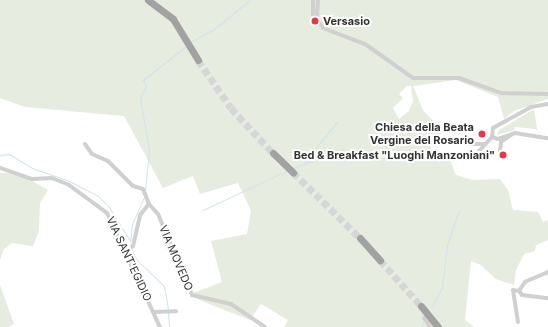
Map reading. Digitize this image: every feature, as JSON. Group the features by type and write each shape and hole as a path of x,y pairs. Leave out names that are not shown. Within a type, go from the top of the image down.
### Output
{"highway":[{"path":"148,0 164,11 184,34 198,60"},
{"path":"274,153 293,172"},
{"path":"360,238 380,260"},
{"path":"420,306 438,327"}],"street":[{"path":"313,0 313,14 323,28 365,44 413,78 459,78 501,93 548,94"},
{"path":"317,18 318,0"},
{"path":"479,151 492,137 492,128 531,107 548,104"},
{"path":"492,137 498,139 512,134 548,138"},
{"path":"500,152 501,142 512,134"},
{"path":"85,144 92,154 108,161 128,182 143,189 149,204 140,215 133,246 124,254"},
{"path":"467,144 486,144"},
{"name":"VIA SANT'EGIDIO","path":"0,168 32,179 52,178 84,195 111,217 124,254 154,312 160,327"},
{"name":"VIA MOVEDO","path":"149,204 158,214 192,295 231,304 265,327"},
{"path":"519,291 524,282 548,272"},
{"path":"518,322 513,290 519,291 522,295 548,298"},
{"path":"154,312 176,311"},
{"path":"424,318 430,327"}],"shaded area":[{"path":"0,0 548,0 548,99 514,111 504,119 498,97 456,80 413,86 423,110 444,132 427,140 429,143 442,136 430,146 439,162 449,157 456,175 472,180 500,179 508,190 513,210 538,212 543,222 548,220 548,240 536,245 535,251 524,254 516,270 514,285 496,279 481,265 471,261 465,320 474,327 284,327 288,320 261,304 250,320 199,300 193,293 222,282 211,241 247,234 251,211 238,183 200,194 193,176 163,188 124,116 25,107 0,98","holes":["407,86 411,86 413,101 409,111 399,119 393,108 403,98 399,94"]},
{"path":"534,109 538,134 536,129 515,127 514,130 497,135 499,130"},
{"path":"0,173 18,173 48,190 40,203 39,231 33,246 12,243 4,249 0,260"},
{"path":"0,285 14,324 8,327 0,327"}],"waterway":[{"path":"190,42 214,29 250,0"},
{"path":"145,191 149,150 140,98 146,86 143,80 186,46"},
{"path":"304,162 337,122"},
{"path":"293,168 344,149"},
{"path":"0,155 9,154 32,168 69,181 97,195 109,207 130,241"},
{"path":"203,210 286,171"},
{"path":"130,243 132,224 144,197"},
{"path":"432,307 442,287 447,245 459,211"},
{"path":"132,250 136,259 164,286 168,309"},
{"path":"168,312 169,327"},
{"path":"422,327 423,322"}],"tunnel":[{"path":"198,60 231,108 273,153"},
{"path":"293,172 360,238"},
{"path":"380,260 421,306"}],"place":[{"name":"Versasio","path":"315,21"},
{"name":"Chiesa della Beata Vergine del Rosario","path":"482,134"},
{"name":"Bed & Breakfast \"Luoghi Manzoniani\"","path":"503,155"}]}
